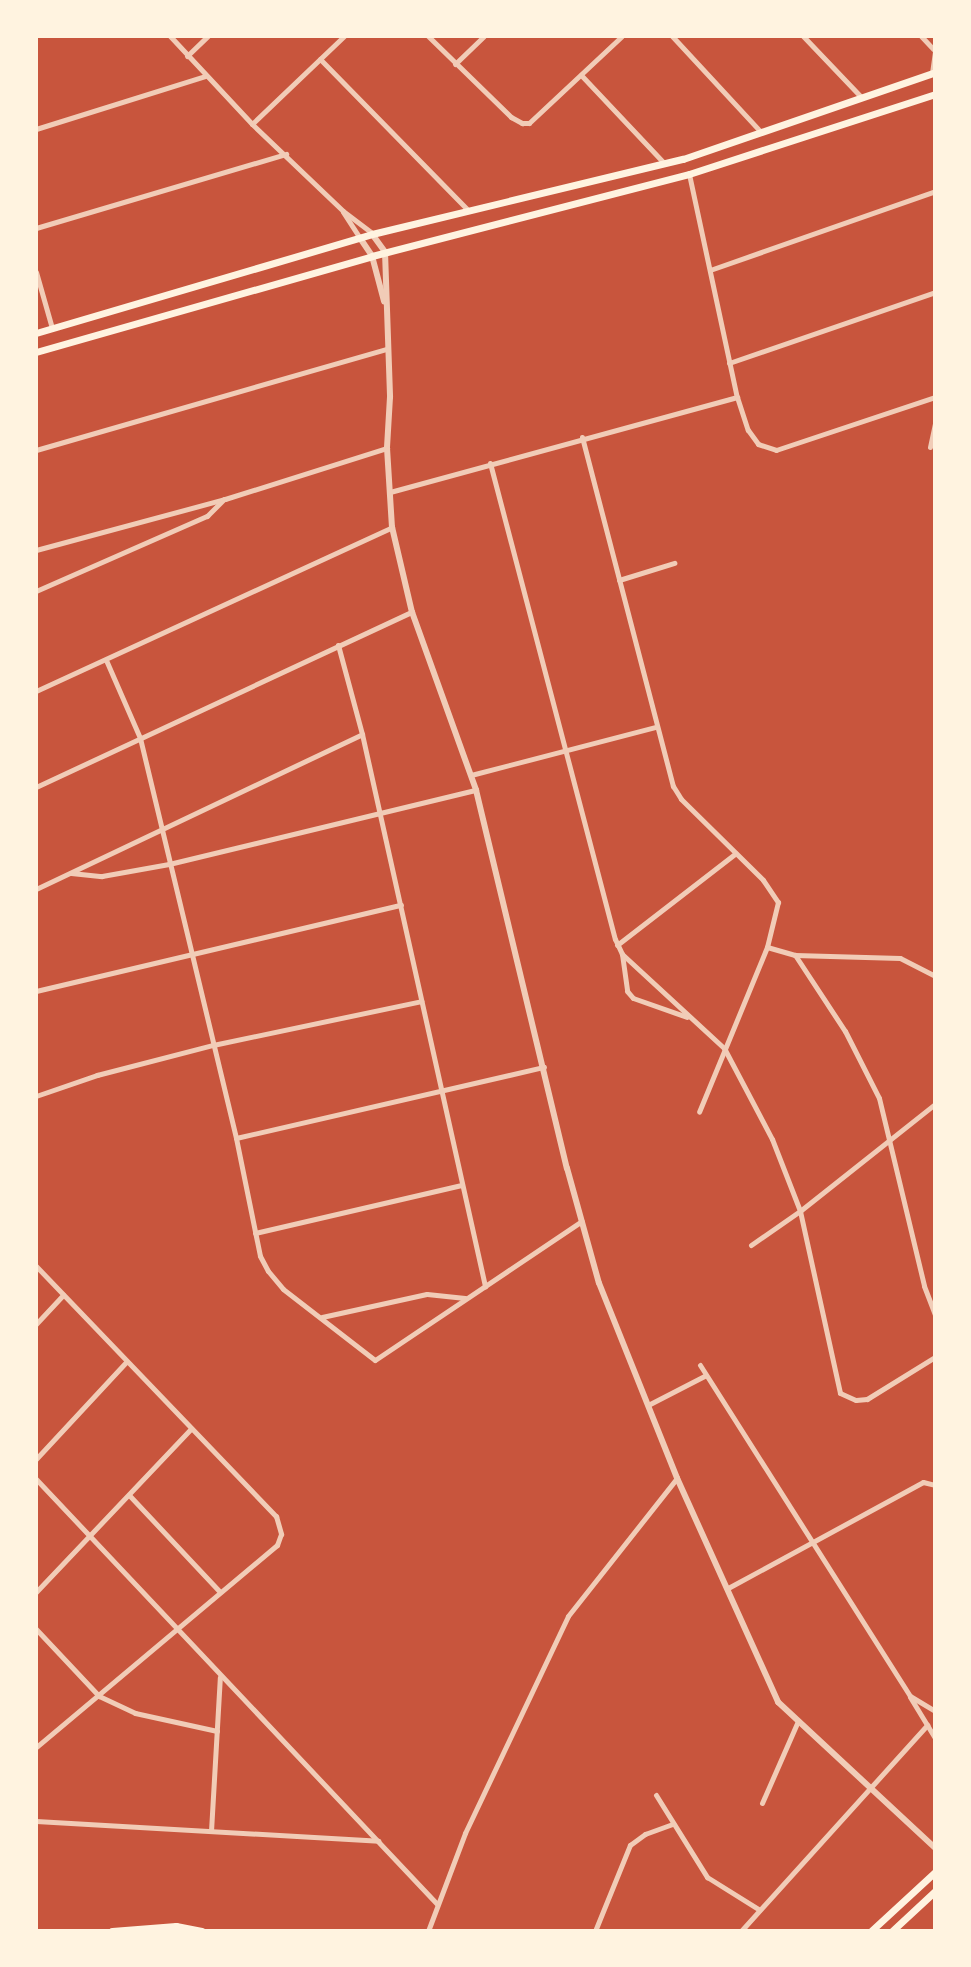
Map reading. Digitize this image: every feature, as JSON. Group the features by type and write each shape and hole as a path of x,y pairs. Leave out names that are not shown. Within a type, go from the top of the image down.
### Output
{"main road":[{"path":"36,333 372,234 665,164 933,72"},
{"path":"36,352 385,252 689,174 935,94"},
{"path":"871,1931 935,1872"},
{"path":"883,1920 891,1931 935,1891"},
{"path":"112,1931 176,1928 202,1931"}],"street":[{"path":"170,36 252,124 343,211 372,234 385,252 387,448 392,527 412,612 476,790 599,1283 677,1478 778,1702 935,1848"},
{"path":"187,56 208,36"},
{"path":"252,124 344,36"},
{"path":"428,36 511,117 522,123 529,123 622,36"},
{"path":"455,64 484,36"},
{"path":"672,36 761,133"},
{"path":"803,36 862,98"},
{"path":"921,36 934,50 933,72"},
{"path":"320,59 467,209"},
{"path":"581,75 665,164"},
{"path":"36,129 205,76"},
{"path":"36,228 286,154"},
{"path":"689,174 737,397 748,430 758,444 776,450 935,397"},
{"path":"710,270 935,191"},
{"path":"343,211 372,256 386,304"},
{"path":"36,272 52,328"},
{"path":"729,363 935,292"},
{"path":"36,450 387,349"},
{"path":"389,492 737,397"},
{"path":"930,447 935,424"},
{"path":"582,437 655,727 676,793 736,853 778,902 767,947 699,1112"},
{"path":"36,550 225,499 387,448"},
{"path":"490,463 617,945 622,954 724,1048 772,1139 800,1211 840,1393 848,1398 867,1399 935,1357"},
{"path":"36,591 207,516 225,499"},
{"path":"36,691 392,527"},
{"path":"619,580 674,563"},
{"path":"36,787 412,612"},
{"path":"338,645 362,734 485,1286"},
{"path":"106,660 140,738 236,1138 260,1256 283,1289 375,1360 582,1221"},
{"path":"471,775 655,727"},
{"path":"36,889 362,734"},
{"path":"71,873 102,876 169,864 476,790"},
{"path":"617,945 736,853"},
{"path":"36,991 401,905"},
{"path":"767,947 795,955 900,958 935,976"},
{"path":"622,954 630,995 688,1017"},
{"path":"795,955 845,1031 879,1098 924,1286 935,1314"},
{"path":"36,1096 97,1075 213,1045 421,1001"},
{"path":"236,1138 545,1067"},
{"path":"751,1245 800,1211 935,1104"},
{"path":"255,1233 462,1185"},
{"path":"36,1266 190,1430 276,1516 281,1534 277,1545 36,1747"},
{"path":"320,1317 412,1296 440,1293 466,1298"},
{"path":"36,1324 63,1295"},
{"path":"36,1459 126,1362"},
{"path":"700,1365 935,1738"},
{"path":"648,1405 706,1375"},
{"path":"36,1592 190,1430"},
{"path":"428,1931 465,1833 568,1616 677,1478"},
{"path":"36,1479 175,1630 437,1904"},
{"path":"728,1588 923,1482 935,1485"},
{"path":"129,1495 220,1592"},
{"path":"36,1629 99,1696 135,1713 217,1731"},
{"path":"211,1831 220,1677"},
{"path":"910,1696 935,1711"},
{"path":"762,1803 798,1721"},
{"path":"741,1931 927,1725"},
{"path":"656,1795 707,1877 760,1910"},
{"path":"36,1821 378,1841"},
{"path":"595,1931 630,1845 645,1834 673,1824"}]}
